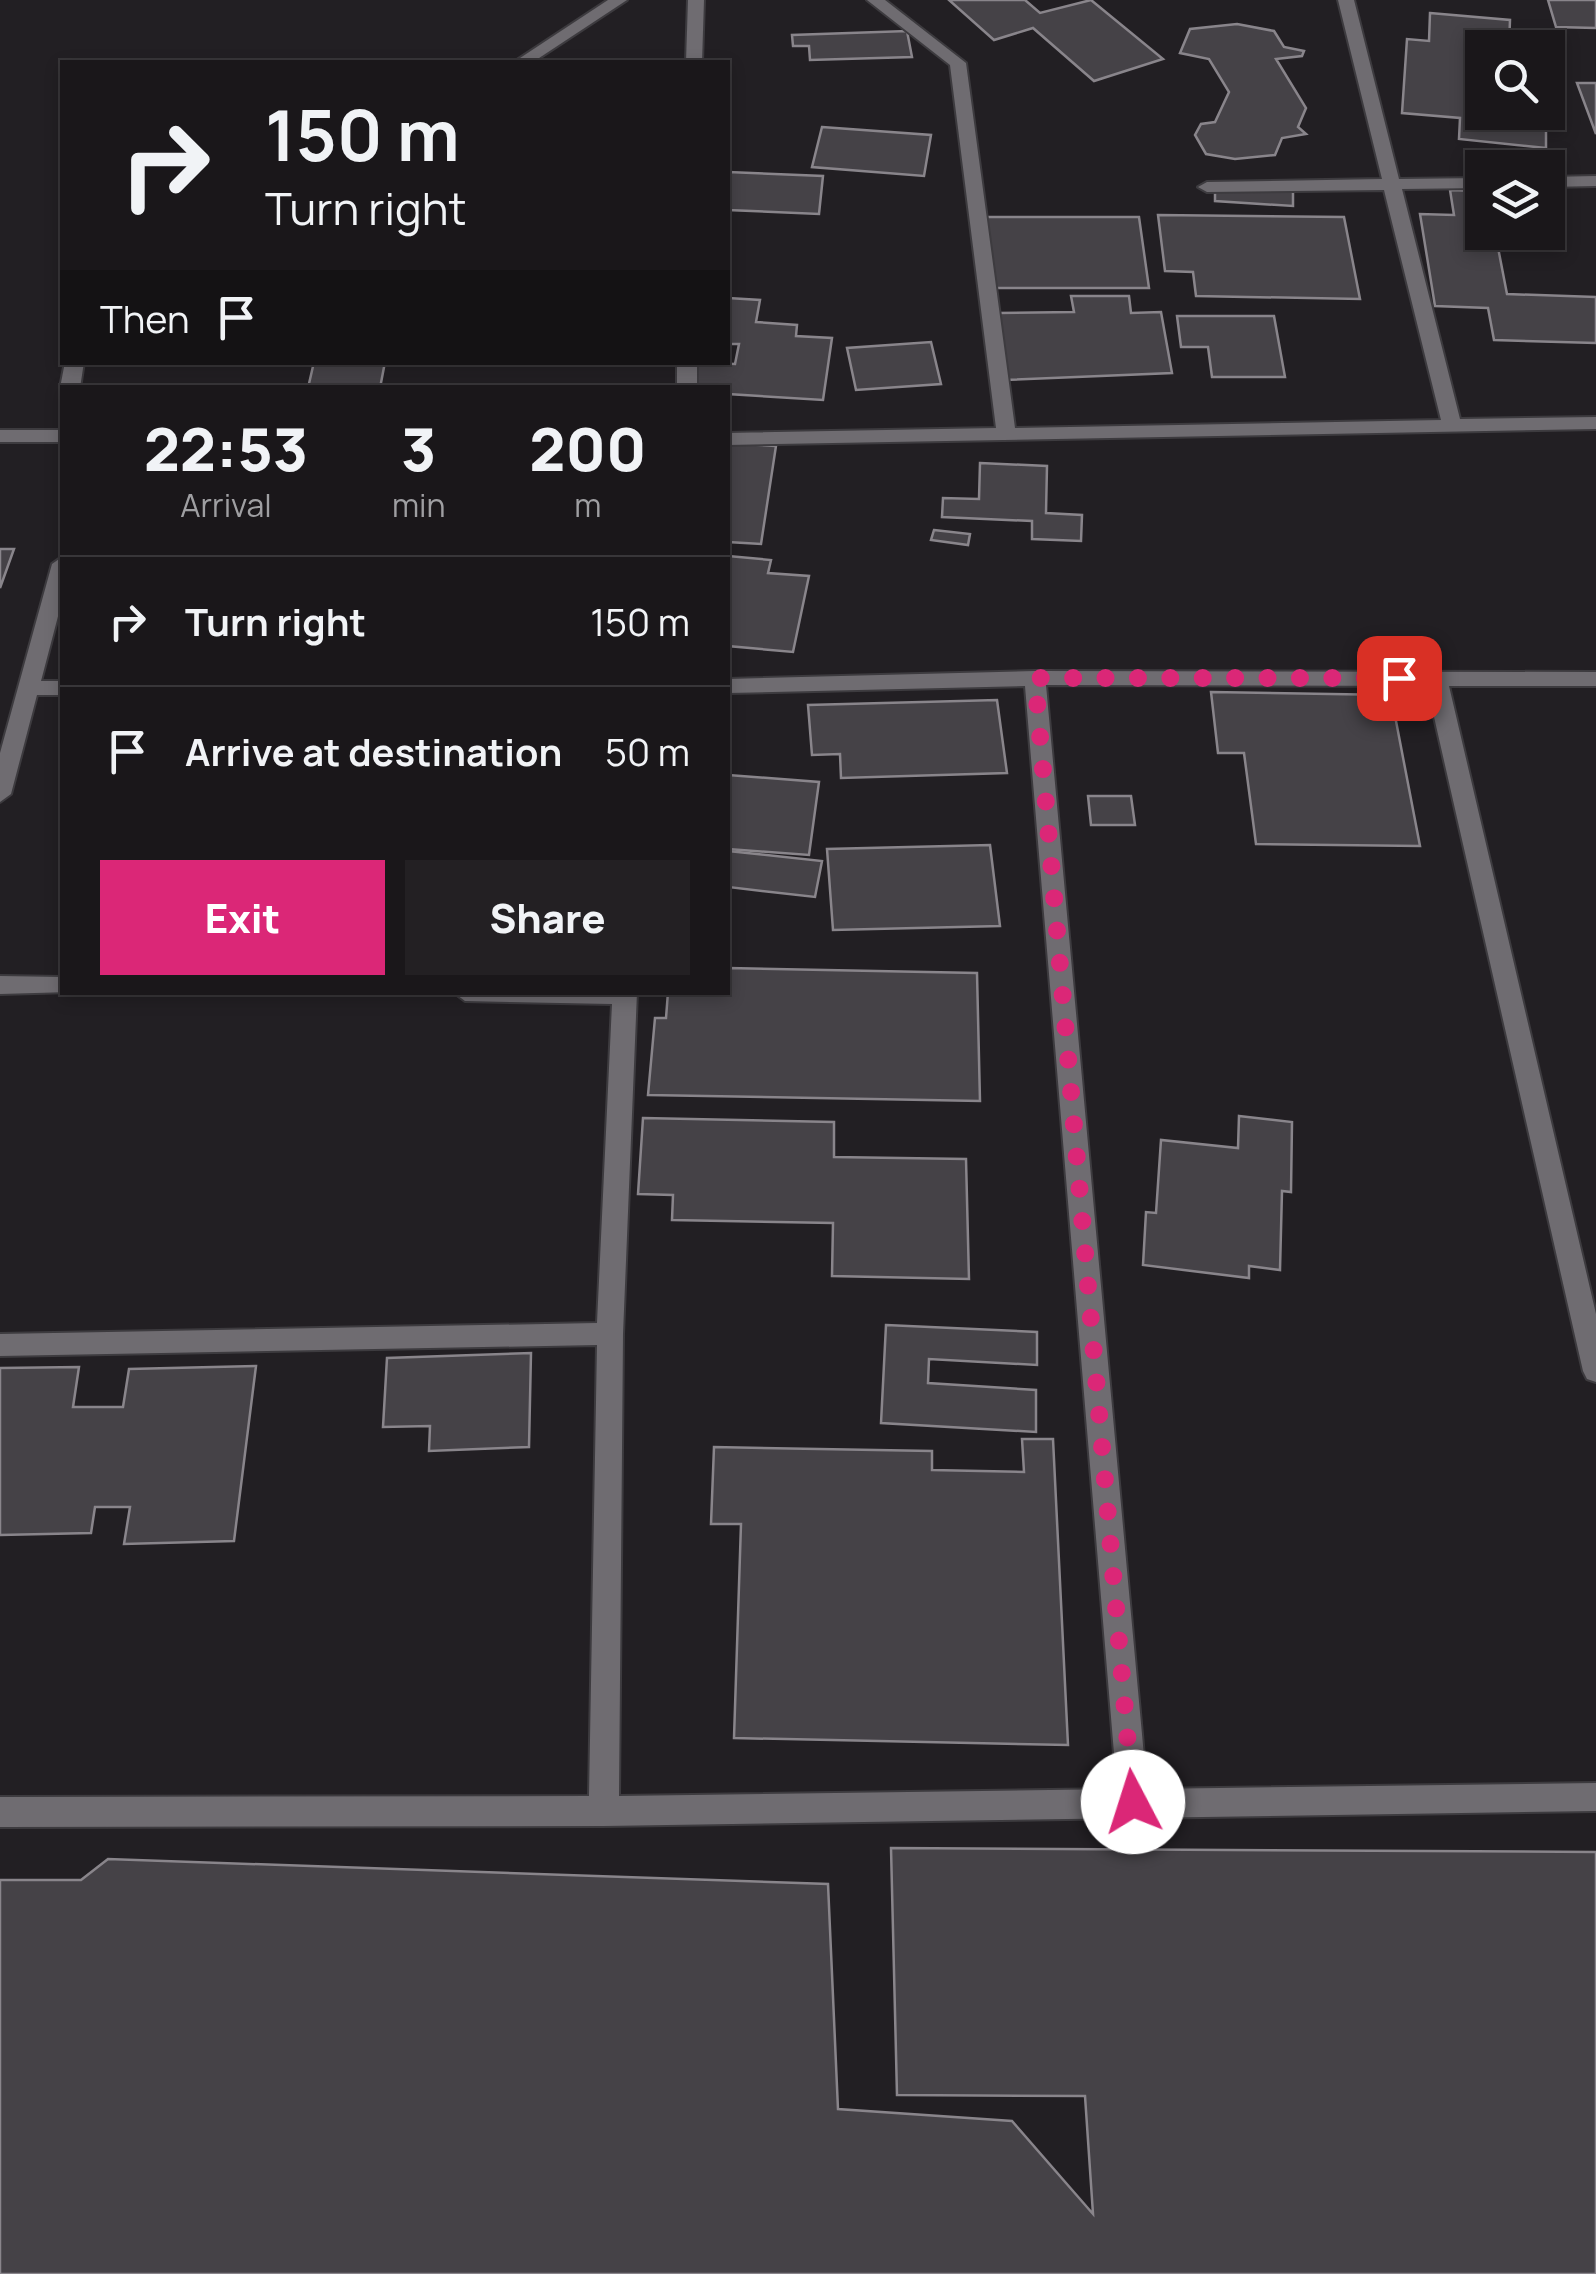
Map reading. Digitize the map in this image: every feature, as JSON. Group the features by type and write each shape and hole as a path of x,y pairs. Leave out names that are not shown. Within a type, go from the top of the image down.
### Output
{"street":[{"path":"525,60 620,0"},
{"path":"694,60 696,0"},
{"path":"875,0 958,63 1006,434"},
{"path":"1346,0 1452,425"},
{"path":"1565,182 1596,181"},
{"path":"1207,187 1465,183"},
{"path":"730,438 1596,423"},
{"path":"0,436 60,434"},
{"path":"0,794 60,571"},
{"path":"1035,678 1133,1802"},
{"path":"730,686 1035,678 1596,679"},
{"path":"1436,678 1596,1371"},
{"path":"28,688 60,688"},
{"path":"0,985 60,986"},
{"path":"604,1812 610,1334 625,995"},
{"path":"0,1345 610,1334"},
{"path":"0,1812 604,1812 1596,1797"}],"building":[{"path":"949,0 1025,0 1040,13 1091,0 1163,59 1094,81 1033,28 994,40"},
{"path":"1548,0 1596,0 1596,28 1556,27"},
{"path":"1430,13 1510,20 1510,30 1465,30 1465,130 1546,130 1546,148 1459,139 1460,118 1402,113 1407,39 1429,41"},
{"path":"1237,24 1274,31 1284,47 1304,51 1302,56 1276,59 1306,108 1298,127 1306,134 1282,138 1275,155 1235,159 1206,154 1195,135 1201,124 1215,122 1229,92 1209,59 1180,53 1190,29"},
{"path":"907,31 912,57 810,60 809,46 793,46 792,35"},
{"path":"1577,83 1596,83 1596,134"},
{"path":"822,127 931,135 924,176 812,167"},
{"path":"730,172 823,176 819,214 730,210"},
{"path":"1215,186 1293,191 1293,206 1215,201"},
{"path":"1450,190 1465,190 1465,250 1498,250 1507,294 1596,297 1596,343 1494,340 1488,308 1435,306 1420,214 1454,215"},
{"path":"1158,215 1344,217 1360,299 1196,296 1193,272 1165,271"},
{"path":"981,217 1139,217 1149,288 987,288"},
{"path":"1071,296 1129,296 1131,313 1161,312 1172,373 1004,380 997,313 1074,312"},
{"path":"730,298 760,300 756,322 797,325 796,336 832,338 823,400 730,394 730,385 685,385 689,365 735,364 739,344 730,344"},
{"path":"1177,316 1274,316 1285,377 1212,377 1208,347 1181,347"},
{"path":"931,342 941,384 856,390 847,348"},
{"path":"313,365 384,365 381,385 309,385"},
{"path":"730,443 776,446 761,544 730,542"},
{"path":"980,463 1047,466 1046,513 1082,515 1081,541 1032,539 1032,521 942,517 943,498 979,499"},
{"path":"934,530 970,534 968,545 931,540"},
{"path":"0,549 14,549 0,588"},
{"path":"730,556 771,560 768,573 809,576 793,652 730,646"},
{"path":"1211,692 1391,695 1420,846 1256,844 1244,753 1218,753"},
{"path":"997,700 1007,773 841,778 840,754 812,755 808,705"},
{"path":"730,775 819,782 809,855 730,849"},
{"path":"1088,796 1131,796 1135,825 1091,825"},
{"path":"990,845 1000,926 833,930 827,849"},
{"path":"730,851 822,861 815,897 730,887"},
{"path":"730,968 977,973 980,1101 648,1095 655,1018 666,1018 668,995 730,995"},
{"path":"1239,1116 1292,1122 1291,1192 1282,1191 1280,1270 1249,1266 1249,1278 1143,1265 1146,1212 1156,1213 1161,1140 1238,1148"},
{"path":"643,1118 834,1122 834,1157 966,1159 969,1279 832,1276 833,1223 672,1220 673,1195 638,1194"},
{"path":"886,1325 1037,1332 1037,1365 929,1359 928,1383 1036,1390 1036,1432 881,1423"},
{"path":"531,1353 529,1447 429,1451 430,1426 383,1427 387,1358"},
{"path":"256,1366 234,1541 124,1544 130,1507 95,1507 91,1533 0,1535 0,1368 79,1367 73,1407 123,1407 129,1369"},
{"path":"1022,1439 1053,1439 1068,1745 734,1738 741,1524 711,1524 714,1447 932,1451 932,1470 1024,1472"},
{"path":"891,1848 1596,1852 1596,2274 0,2274 0,1880 81,1880 108,1859 828,1884 838,2109 1012,2121 1093,2214 1085,2096 897,2095"}],"route":[{"path":"1133,1802 1035,678 1399,678"}]}
